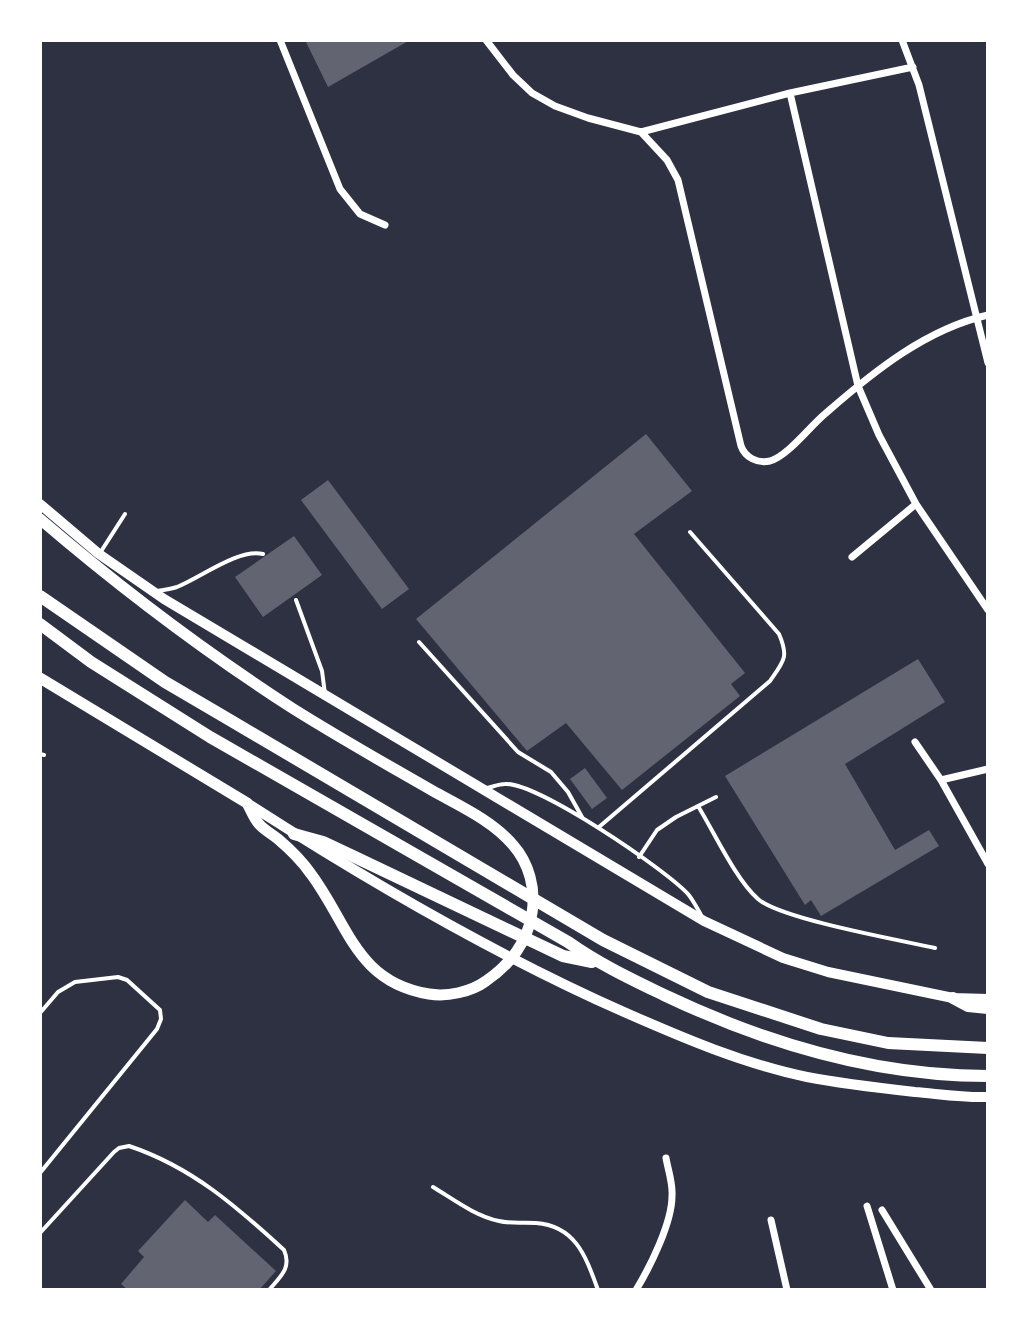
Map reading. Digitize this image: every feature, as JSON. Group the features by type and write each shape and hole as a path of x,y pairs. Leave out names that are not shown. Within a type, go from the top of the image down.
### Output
{"highway":[{"path":"40,596 165,682 603,940 708,992 821,1029 888,1043 988,1048"},
{"path":"40,624 91,662 210,737 568,942 599,964 714,1019 795,1047 880,1067 988,1076"},
{"path":"294,834 346,852 563,956 599,964"},
{"path":"953,998 968,1006 988,1008"}],"main road":[{"path":"40,504 99,554 153,592 704,921 783,958 828,972 953,998 988,999"},
{"path":"40,519 209,650 293,709 482,819 512,843 525,862 531,881 533,911 525,939 500,972 480,985 451,994 408,991 373,970 352,944 314,877 299,858 259,824 247,803"},
{"path":"40,678 294,834 494,950 570,988 668,1031 742,1059 805,1077 891,1090 988,1097"}],"street":[{"path":"280,40 340,189 360,214 385,225"},
{"path":"486,40 526,89 543,100 588,118 641,132 790,93 913,67"},
{"path":"902,40 913,67 988,363"},
{"path":"790,93 858,386 879,435 916,504 988,610"},
{"path":"641,132 667,160 678,180 745,455 753,459 772,460 858,386 906,350 988,315"},
{"path":"852,557 916,504"},
{"path":"915,742 941,780 988,864"},
{"path":"941,780 988,769"},
{"path":"636,1290 664,1229 672,1201 666,1158"},
{"path":"867,1206 893,1290"},
{"path":"882,1210 931,1290"},
{"path":"771,1220 787,1290"}],"lane":[{"path":"99,554 125,514"},
{"path":"599,827 770,681 783,662 785,649 779,634 690,532"},
{"path":"153,592 177,587 242,556 256,552 263,554"},
{"path":"296,600 322,671 326,697"},
{"path":"419,642 518,752 551,772 568,792 583,818"},
{"path":"481,790 509,784 599,827 665,873 689,895 704,921"},
{"path":"639,857 657,830 716,797"},
{"path":"698,806 748,890 761,902 792,914 935,948"},
{"path":"40,1013 58,992 75,982 118,977 127,980 160,1010 161,1019 157,1029 40,1173"},
{"path":"40,1233 114,1152 129,1146 192,1173 232,1203 284,1250 286,1270 269,1290"},
{"path":"433,1187 474,1213 499,1222 540,1223 566,1232 584,1253 598,1290"}],"building":[{"path":"305,40 410,40 328,87"},
{"path":"646,434 692,491 634,534 745,673 731,684 740,696 622,790 566,723 527,751 416,619"},
{"path":"328,480 409,589 382,609 301,500"},
{"path":"294,536 322,575 263,617 235,577"},
{"path":"918,659 945,702 845,764 895,850 929,830 939,846 821,916 811,900 805,905 725,776"},
{"path":"585,768 607,798 592,809 570,779"},
{"path":"185,1200 208,1222 215,1215 276,1271 259,1290 128,1290 121,1284 144,1257 138,1251"}]}
